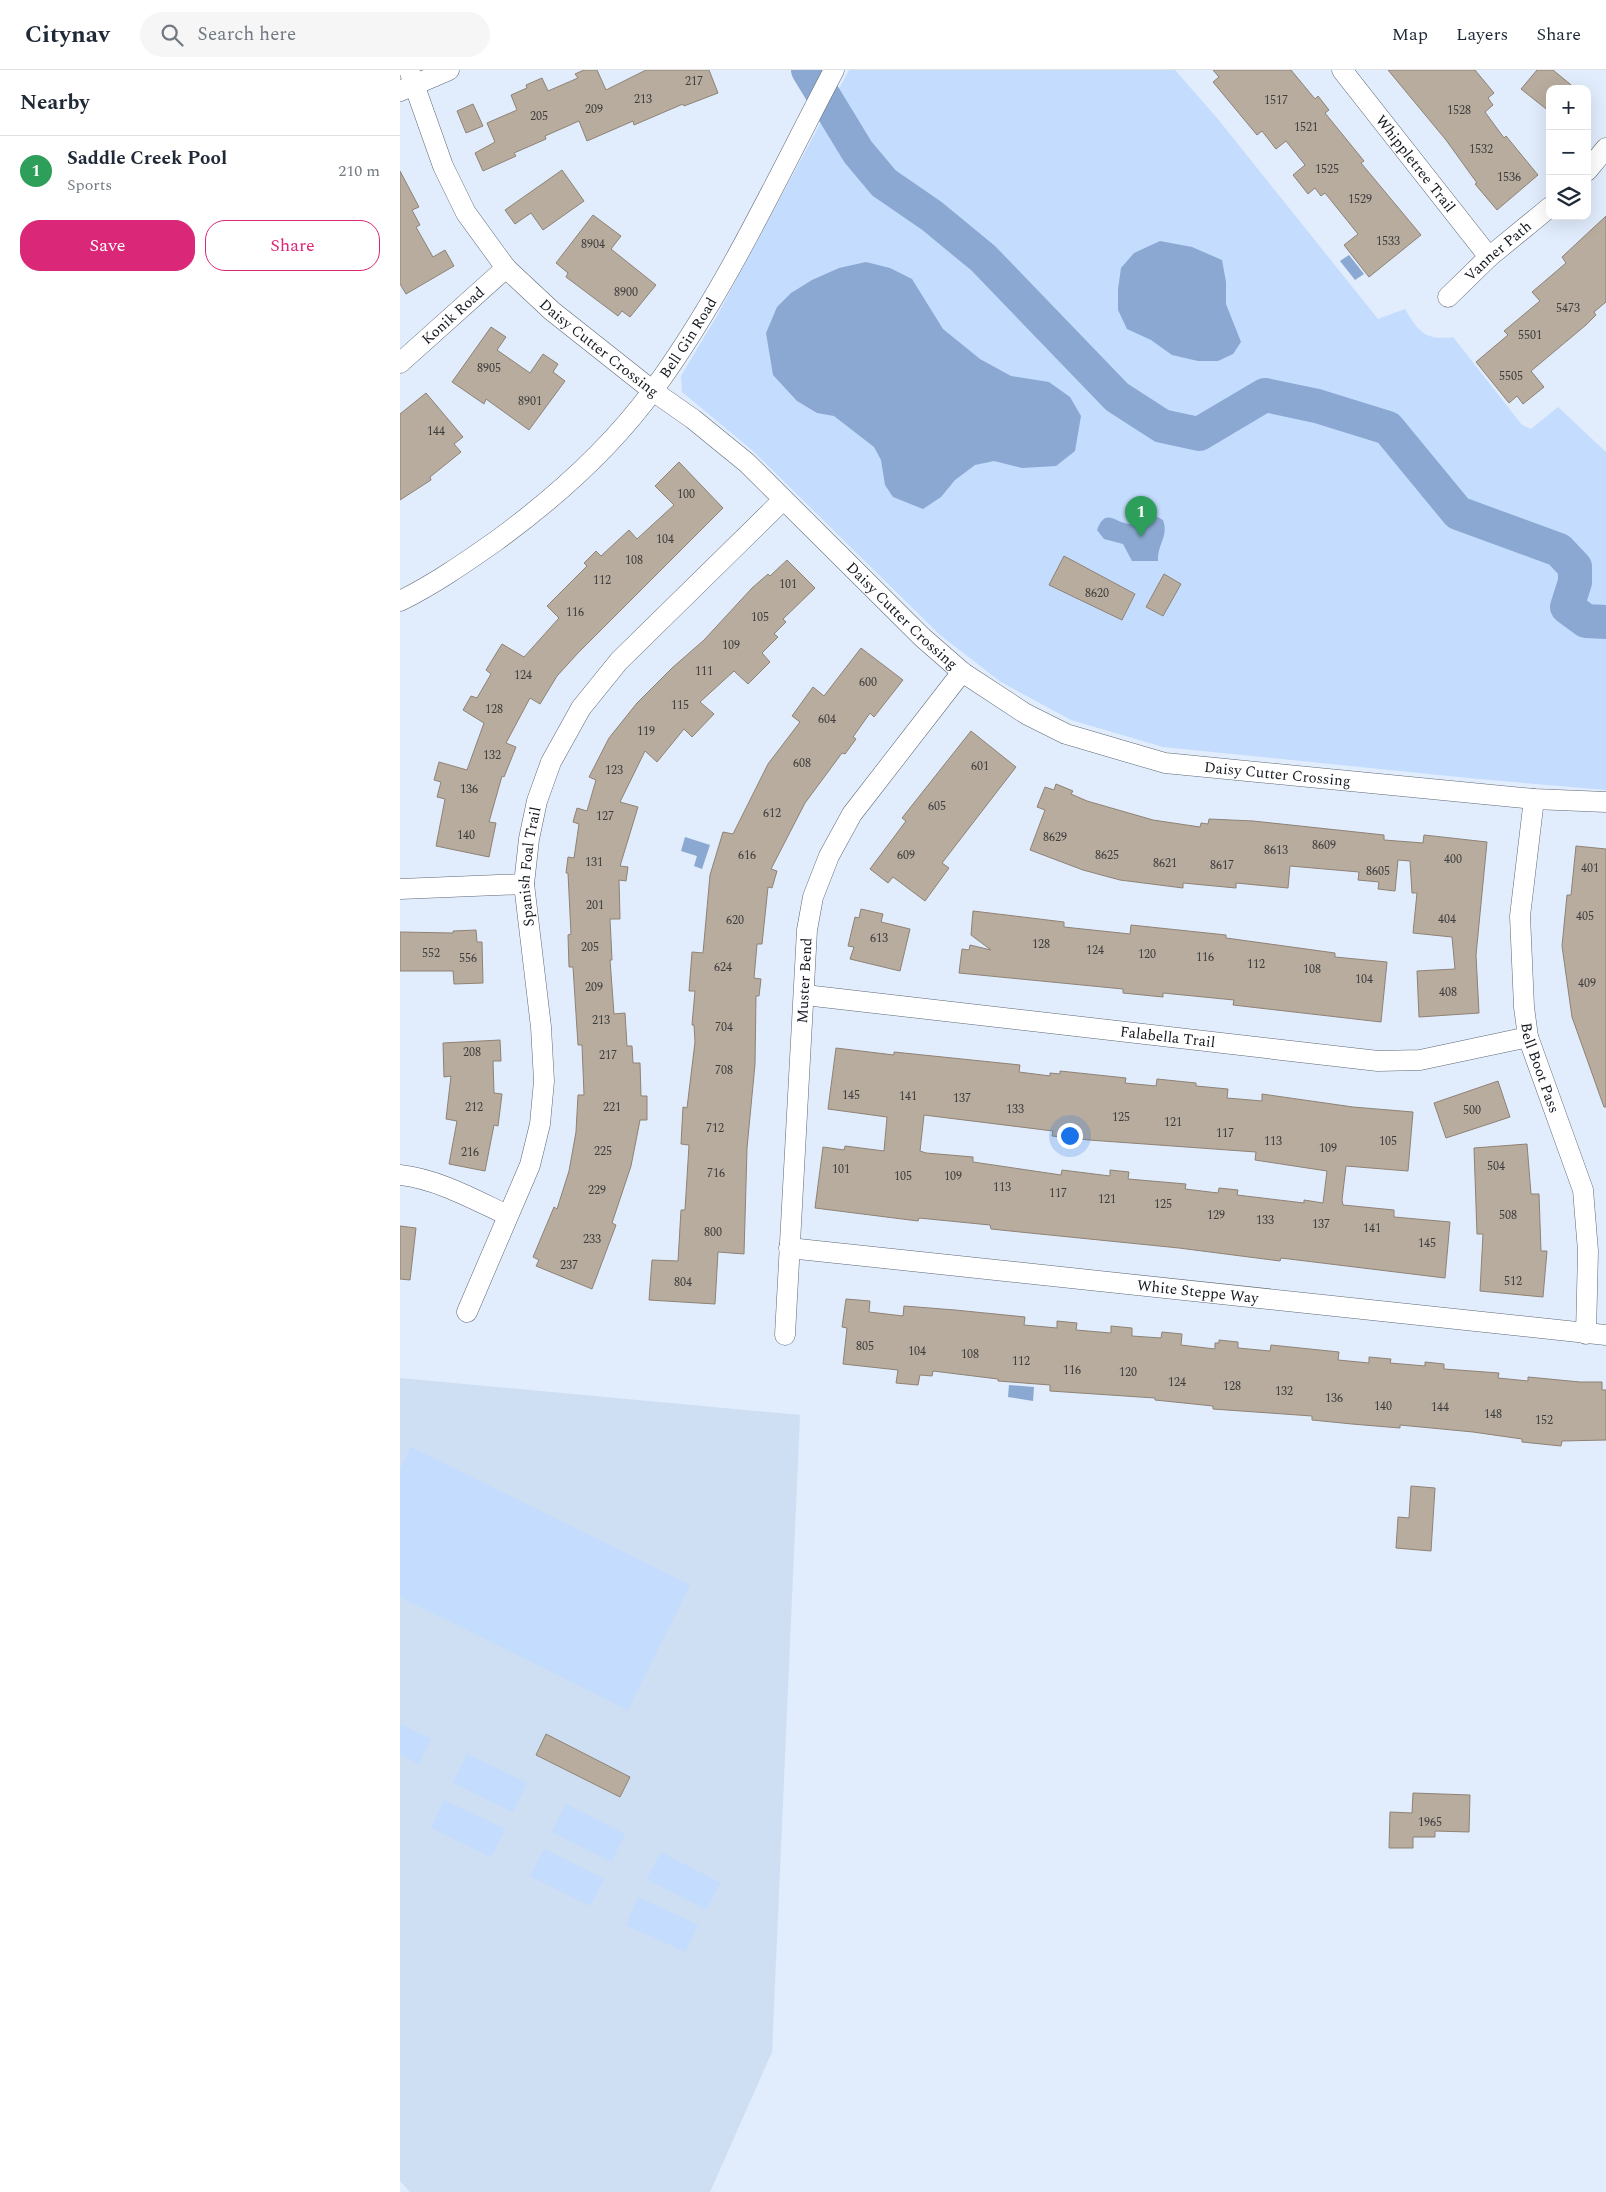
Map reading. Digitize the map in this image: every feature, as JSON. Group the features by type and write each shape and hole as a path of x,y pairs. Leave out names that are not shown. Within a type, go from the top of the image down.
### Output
{"street":[{"path":"408,82 449,70"},
{"name":"Bell Gin Road","path":"400,601 478,554 543,507 610,440 653,391 718,291 834,70"},
{"name":"Whippletree Trail","path":"1342,70 1489,257"},
{"name":"Daisy Cutter Crossing","path":"408,82 443,166 466,213 506,268 552,311 653,391 694,419 739,456 922,637 962,672 1026,714 1066,734 1165,763 1534,798 1606,802"},
{"path":"1591,166 1606,148"},
{"name":"Vanner Path","path":"1448,297 1489,257 1546,211"},
{"name":"Konik Road","path":"400,363 506,268"},
{"name":"Spanish Foal Trail","path":"467,1312 530,1165 540,1124 544,1081 541,1027 524,884 529,839 537,801 551,762 581,708 619,661 783,500"},
{"name":"Muster Bend","path":"785,1334 805,995 807,930 813,897 829,856 852,814 962,672"},
{"name":"Bell Boot Pass","path":"1534,798 1520,916 1524,1007 1528,1037 1583,1190 1588,1251 1586,1334"},
{"path":"400,889 524,884"},
{"name":"Falabella Trail","path":"805,995 1378,1062 1420,1060 1528,1037"},
{"path":"400,1175 412,1176 452,1190 507,1215"},
{"name":"White Steppe Way","path":"789,1248 1606,1335"}],"shaded area":[{"path":"849,70 1175,70 1217,118 1378,319 1405,309 1423,333 1443,338 1453,337 1522,425 1531,429 1558,407 1606,452 1606,790 1163,747 1071,720 1001,682 940,635 753,451 682,392 681,376 718,314"},
{"path":"1160,241 1192,247 1222,260 1226,282 1226,304 1241,342 1233,354 1218,361 1198,361 1172,355 1151,340 1127,329 1118,310 1121,268 1134,253"},
{"path":"1349,255 1364,274 1355,280 1340,261"},
{"path":"866,262 890,268 912,279 943,329 980,359 1011,376 1049,382 1070,397 1081,416 1075,451 1056,466 1022,468 994,461 975,465 955,480 941,497 923,509 893,497 885,485 881,460 874,447 834,416 817,413 797,401 773,375 766,333 777,307 791,293 812,280 839,268"},
{"path":"1154,515 1163,520 1165,531 1159,550 1158,561 1132,561 1123,544 1104,539 1097,530 1100,523 1107,518 1131,524"},
{"path":"685,837 710,845 702,869 694,866 697,856 681,851"},
{"path":"400,1378 800,1415 772,2052 710,2192 410,2192 400,2181"},
{"path":"1009,1385 1034,1387 1033,1401 1008,1397"},
{"path":"411,1447 690,1585 628,1710 400,1597 400,1470"},
{"path":"400,1724 431,1739 419,1764 400,1755"},
{"path":"467,1754 527,1783 513,1812 453,1783"},
{"path":"444,1800 505,1829 491,1857 431,1828"},
{"path":"566,1804 625,1834 611,1862 552,1832"},
{"path":"544,1849 604,1879 590,1906 530,1876"},
{"path":"661,1852 720,1883 706,1910 647,1879"},
{"path":"638,1897 698,1925 685,1952 626,1925"}],"building":[{"path":"584,70 597,70 606,90 646,70 709,70 718,93 684,106 683,104 634,125 633,121 587,141 579,121 545,136 546,139 514,153 516,156 483,171 475,153 495,142 487,123 517,110 511,95 527,88 526,85 542,78 548,91 578,78 575,74"},
{"path":"1213,70 1291,70 1315,99 1318,96 1329,110 1325,113 1364,161 1361,163 1421,235 1369,277 1344,245 1358,234 1325,193 1321,196 1315,188 1308,194 1293,175 1305,165 1286,141 1276,149 1262,131 1257,135 1213,82 1219,77"},
{"path":"1388,70 1475,70 1494,93 1488,98 1493,105 1485,112 1504,138 1506,136 1538,175 1497,210 1475,184 1477,183 1446,140"},
{"path":"1537,70 1553,70 1571,85 1546,85 1546,109 1521,89"},
{"path":"473,104 483,126 466,133 457,111"},
{"path":"562,170 584,201 543,230 531,213 515,224 505,210"},
{"path":"400,171 419,207 412,210 420,225 416,227 433,257 445,250 454,266 406,294 400,284"},
{"path":"593,215 621,236 611,249 656,285 630,317 622,311 618,316 566,277 568,273 556,263"},
{"path":"1606,216 1606,302 1594,312 1596,315 1586,325 1531,371 1544,387 1523,404 1517,396 1509,403 1476,362 1508,335 1504,331 1540,301 1532,292 1566,263 1562,257"},
{"path":"491,327 506,337 497,350 530,373 543,354 558,364 553,372 565,381 529,430 486,399 484,404 452,382"},
{"path":"426,393 463,437 454,444 461,452 430,477 431,480 400,500 400,414"},
{"path":"679,462 723,508 578,653 557,676 540,704 530,698 506,743 516,747 504,777 502,776 489,822 496,823 489,857 436,846 445,799 437,797 441,782 434,780 439,762 467,770 484,723 463,710 471,696 477,698 491,674 486,670 502,644 524,657 559,618 547,606 587,566 584,563 596,551 601,556 629,530 637,539 674,505 655,486"},
{"path":"1064,556 1135,594 1122,620 1049,585"},
{"path":"787,560 815,588 783,619 786,622 774,634 778,637 762,653 770,662 748,684 734,671 700,702 714,714 692,737 684,729 657,762 645,751 620,802 638,807 620,866 628,867 626,881 619,880 620,919 610,919 612,960 610,960 614,1014 625,1013 627,1046 632,1046 633,1063 640,1063 641,1096 647,1096 647,1120 640,1120 631,1166 612,1223 616,1225 592,1289 536,1266 539,1260 533,1257 554,1207 557,1209 569,1171 576,1132 578,1095 584,1095 582,1045 578,1045 573,967 569,967 568,935 571,934 568,873 566,873 568,857 574,858 579,824 573,822 577,808 587,811 596,780 589,777 609,738 637,703 672,668 704,640 752,588 768,574 770,576"},
{"path":"1164,574 1181,584 1163,616 1146,607"},
{"path":"861,648 903,680 874,717 870,713 853,737 856,739 845,754 842,753 805,803 771,869 777,871 772,888 768,887 762,944 757,944 754,978 761,979 759,996 756,996 755,1064 747,1148 744,1254 718,1252 715,1304 649,1300 652,1260 678,1261 681,1210 685,1210 689,1145 681,1144 683,1107 687,1108 695,1042 694,1025 692,1025 695,991 689,991 692,952 703,953 710,875 723,832 733,834 768,764 800,722 792,716 813,687 824,696"},
{"path":"971,731 1016,767 942,863 949,868 925,901 893,877 888,883 870,869 906,821 902,818"},
{"path":"1056,784 1073,791 1071,794 1087,801 1153,820 1200,827 1201,823 1208,824 1209,819 1253,821 1384,835 1384,840 1423,843 1424,835 1487,842 1476,955 1479,1013 1419,1017 1417,971 1455,969 1452,937 1413,933 1417,893 1412,893 1410,861 1398,860 1395,891 1378,889 1379,882 1358,880 1359,872 1290,866 1288,888 1236,883 1236,888 1183,883 1183,888 1120,880 1083,870 1030,850 1045,810 1037,807 1045,787 1054,790"},
{"path":"1576,846 1606,849 1606,1107 1604,1107 1572,1017 1562,946 1567,895 1571,895"},
{"path":"861,909 883,914 881,922 910,929 900,971 850,959 854,947 848,946 855,917 859,918"},
{"path":"973,911 1064,922 1064,927 1130,934 1131,925 1226,935 1226,938 1335,953 1335,957 1387,962 1381,1022 1233,1005 1234,1000 1163,993 1163,997 1123,993 1123,989 959,973 962,949 969,950 970,945 991,950 971,935"},
{"path":"476,930 477,942 482,942 483,983 454,984 453,971 400,971 400,932 453,933 453,931"},
{"path":"500,1040 501,1061 493,1061 494,1093 502,1094 498,1126 494,1125 485,1171 449,1164 457,1121 446,1119 451,1076 444,1077 443,1043"},
{"path":"836,1048 894,1055 894,1052 1020,1065 1019,1072 1050,1076 1050,1073 1060,1074 1060,1071 1126,1078 1125,1083 1156,1086 1157,1079 1196,1083 1196,1086 1228,1089 1227,1098 1262,1101 1262,1094 1353,1107 1413,1112 1408,1171 1346,1166 1342,1200 1343,1205 1394,1210 1394,1217 1450,1222 1445,1278 1281,1258 1280,1261 1179,1248 991,1229 990,1225 919,1218 918,1221 815,1208 823,1147 844,1150 845,1146 884,1151 887,1117 828,1109","holes":["924,1115 1053,1131 1052,1136 1089,1140 1256,1152 1255,1160 1327,1171 1323,1203 1304,1200 1304,1203 1237,1195 1238,1190 1219,1188 1218,1193 1185,1189 1186,1184 1128,1179 1129,1172 1110,1170 1110,1176 1062,1170 1061,1175 973,1162 973,1157 920,1151"]},
{"path":"1498,1081 1510,1117 1446,1138 1434,1103"},
{"path":"1527,1144 1531,1194 1539,1194 1541,1251 1547,1251 1543,1297 1480,1291 1483,1234 1477,1234 1474,1148"},
{"path":"400,1226 416,1228 410,1280 400,1279"},
{"path":"846,1299 870,1301 869,1312 903,1316 904,1306 955,1310 1025,1317 1024,1325 1057,1328 1057,1321 1077,1323 1076,1330 1111,1333 1111,1326 1132,1328 1132,1336 1161,1338 1162,1332 1182,1334 1181,1345 1215,1349 1215,1343 1219,1343 1219,1340 1238,1342 1238,1348 1270,1351 1271,1345 1339,1352 1338,1360 1369,1363 1369,1357 1391,1359 1390,1363 1425,1366 1425,1362 1444,1364 1444,1369 1499,1373 1498,1378 1528,1381 1528,1377 1602,1382 1602,1390 1606,1390 1606,1440 1562,1441 1561,1446 1522,1442 1522,1439 1473,1432 1400,1425 1400,1428 1352,1424 1312,1420 1312,1416 1213,1409 1213,1406 1155,1400 1155,1398 1050,1391 1050,1385 998,1381 998,1379 933,1371 932,1376 920,1375 918,1385 896,1383 898,1370 843,1364 847,1328 842,1327"},
{"path":"1411,1486 1435,1488 1431,1551 1396,1548 1398,1517 1409,1518"},
{"path":"546,1734 630,1777 620,1797 536,1755"},
{"path":"1413,1793 1470,1795 1469,1832 1435,1831 1435,1837 1413,1837 1413,1848 1389,1848 1390,1812 1412,1813"}],"waterway":[{"path":"808,70 858,152 884,183 932,216 983,258 1117,397 1162,426 1199,434 1265,395 1317,406 1388,428 1458,513 1559,550 1575,567 1575,582 1567,607 1586,621 1606,622"}],"place":[{"name":"Saddle Creek Pool","path":"1141,537"}]}
